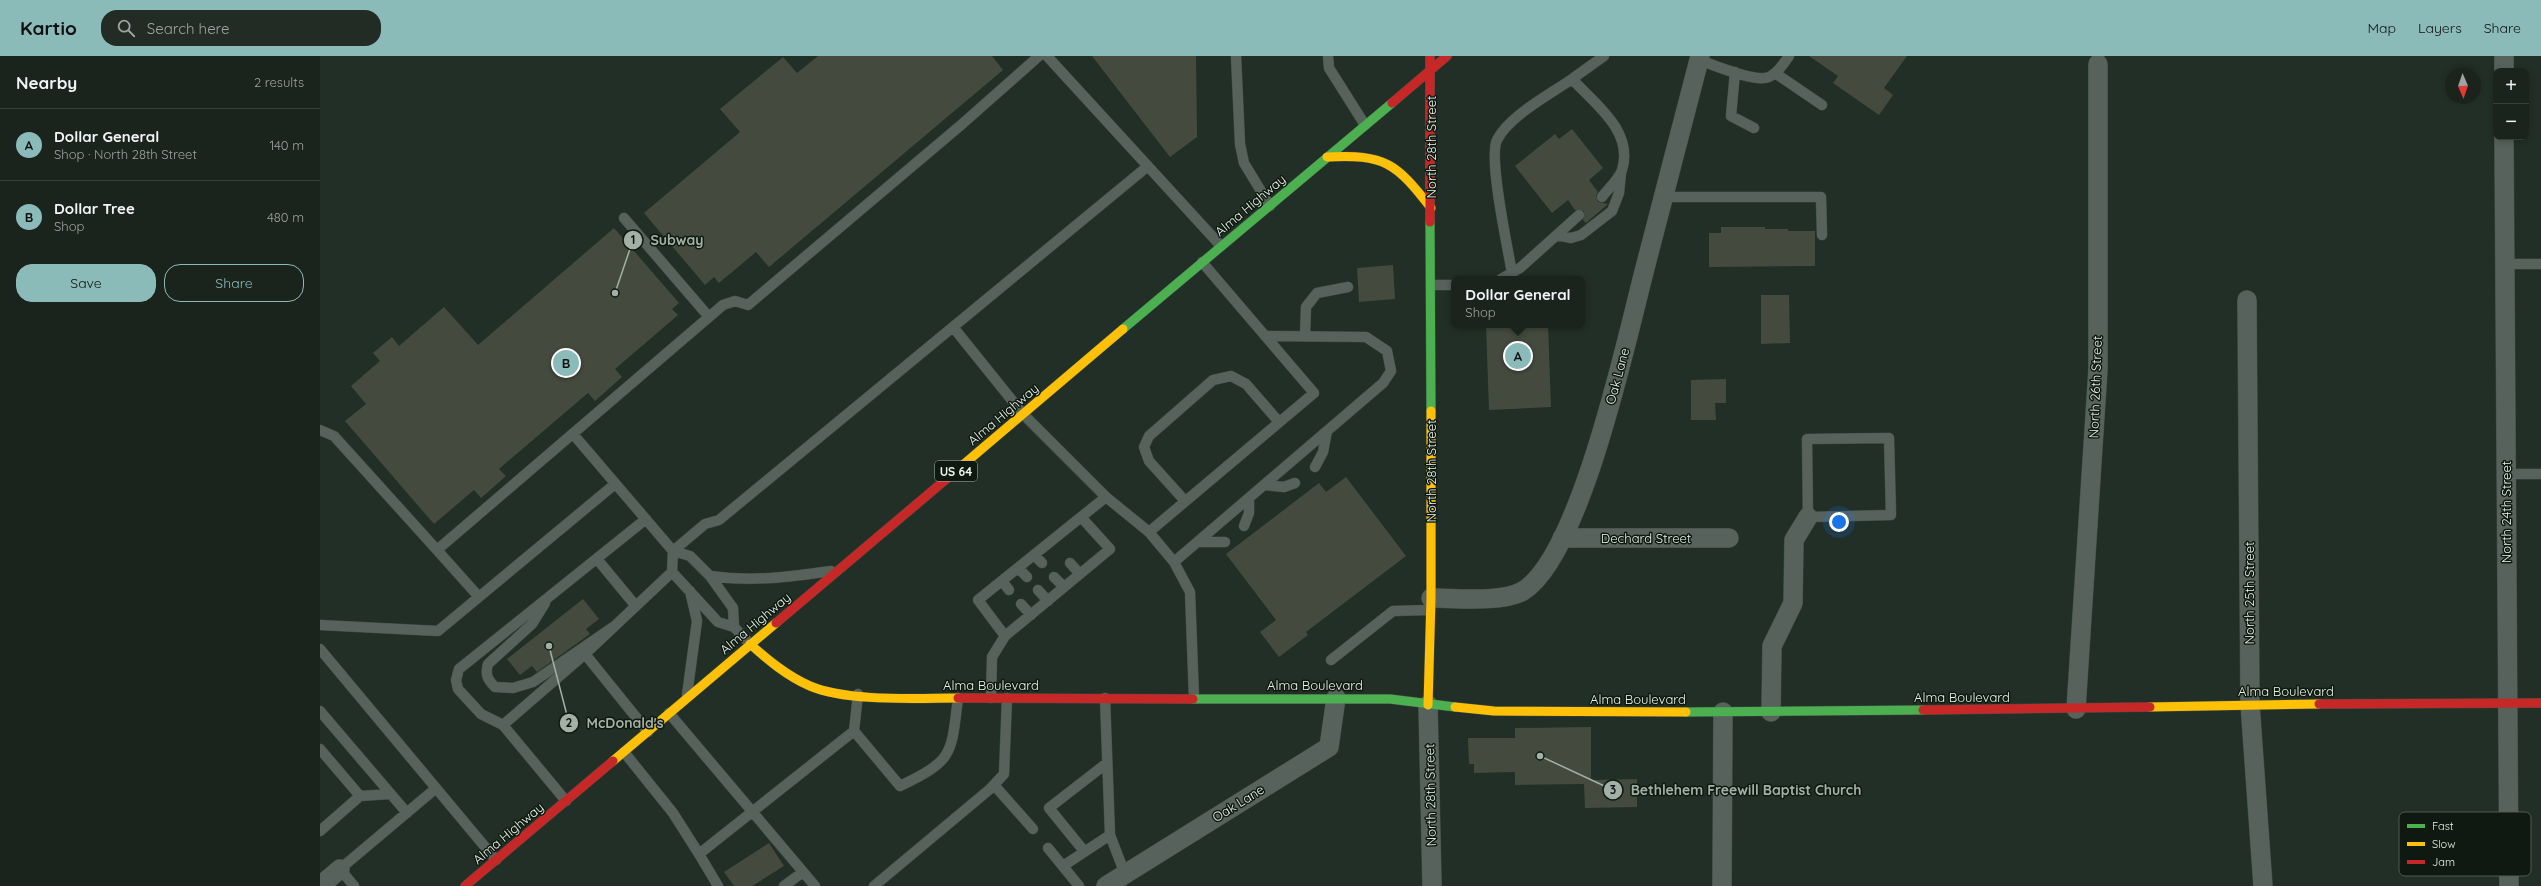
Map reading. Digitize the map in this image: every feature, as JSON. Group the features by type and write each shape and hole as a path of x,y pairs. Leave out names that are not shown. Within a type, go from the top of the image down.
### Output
{"street":[{"name":"North 28th Street","path":"1430,56 1431,285 1430,604 1428,705 1432,886"},
{"name":"Alma Highway","path":"466,886 670,714 750,644 1447,56"},
{"path":"2504,56 2504,68"},
{"name":"Oak Lane","path":"1430,604 1502,597 1522,591 1538,576 1562,538 1597,451 1700,58"},
{"name":"North 26th Street","path":"2076,709 2098,369 2098,64"},
{"name":"North 24th Street","path":"2504,140 2508,812"},
{"path":"1327,157 1358,155 1385,160 1399,169 1431,208"},
{"name":"North 25th Street","path":"2247,300 2250,704 2263,886"},
{"path":"1771,712 1772,646 1793,603 1794,540 1808,516"},
{"name":"Dechard Street","path":"1562,538 1729,538"},
{"name":"Alma Boulevard","path":"750,644 784,672 812,687 858,694 911,698 1336,698 1390,699 1428,705 1494,711 1723,712 2076,709 2250,704 2541,703"},
{"name":"Oak Lane","path":"1106,886 1329,747 1336,698"},
{"path":"1722,886 1723,712"},
{"path":"320,886 340,869"},
{"name":"North 24th Street","path":"2509,876 2509,886"}],"lane":[{"path":"437,550 723,305 735,300 748,305 956,129 1039,56"},
{"path":"1047,56 1221,246"},
{"path":"1236,56 1240,144 1244,163 1270,206"},
{"path":"1328,56 1329,68 1365,125"},
{"path":"1512,273 1494,161 1496,142 1516,118 1604,56"},
{"path":"1700,58 1735,72 1758,78 1768,77 1775,73 1789,56"},
{"path":"1735,72 1731,116 1754,128"},
{"path":"1775,73 1822,105"},
{"path":"1557,235 1571,238 1581,235 1612,211 1619,193 1625,155 1619,129 1572,79"},
{"path":"503,725 585,654 635,605 672,572 673,551 704,524 719,520 1148,166"},
{"path":"1602,197 1622,171"},
{"path":"1663,198 1821,197 1822,235"},
{"path":"1506,276 1520,268 1580,215"},
{"path":"624,218 709,317"},
{"path":"1148,532 1314,393 1202,262"},
{"path":"2505,264 2541,264"},
{"path":"1431,285 1451,285"},
{"path":"1305,335 1306,307 1317,293 1348,287"},
{"path":"953,327 1023,414 1106,497 1148,532 1174,562 1190,592 1194,698"},
{"path":"1174,562 1384,383 1392,371 1387,351 1366,336 1265,336"},
{"path":"1185,501 1149,461 1144,447 1149,436 1213,380 1232,376 1246,384 1279,422"},
{"path":"320,430 334,436 479,597"},
{"path":"1315,467 1323,452 1327,431"},
{"path":"573,434 673,551 690,556 710,576 734,608 734,627"},
{"path":"1889,438 1891,515 1808,516 1807,439 1889,438"},
{"path":"2506,474 2541,474"},
{"path":"1264,485 1284,486 1295,483"},
{"path":"320,625 438,631 615,484"},
{"path":"1006,636 978,600 1034,555 1054,545 1081,517 1106,497"},
{"path":"1244,526 1249,513 1249,498"},
{"path":"991,698 992,657 1006,636 1110,549 1081,517"},
{"path":"566,801 503,725 481,714 458,689 456,680 459,669 646,519"},
{"path":"1198,542 1225,542"},
{"path":"1034,555 1042,563"},
{"path":"597,558 635,605"},
{"path":"1070,563 1080,574"},
{"path":"1018,568 1026,577"},
{"path":"710,576 734,580 768,580 839,570"},
{"path":"672,572 690,589 718,622 734,627 750,644"},
{"path":"1054,577 1064,587"},
{"path":"1002,581 1009,590"},
{"path":"686,699 697,621 690,589"},
{"path":"1038,590 1048,601"},
{"path":"549,596 532,624 488,664 485,672 488,680 495,687 513,688 533,682 613,627"},
{"path":"1021,604 1030,615"},
{"path":"1331,660 1393,611 1430,604"},
{"path":"320,649 435,789 496,860"},
{"path":"585,654 648,732"},
{"path":"699,854 754,812 854,731 858,694"},
{"path":"854,731 900,786 928,773 947,756 953,742 958,698"},
{"path":"874,886 994,785 1004,774 1007,698"},
{"path":"1105,698 1110,835 1125,874"},
{"path":"320,711 407,813"},
{"path":"670,714 815,886"},
{"path":"320,749 360,796"},
{"path":"624,752 673,813 718,886"},
{"path":"1084,852 1049,808 1107,763"},
{"path":"994,785 1033,829"},
{"path":"354,886 340,869 435,789"},
{"path":"320,831 360,796 390,794"},
{"path":"1063,866 1110,835"},
{"path":"1048,848 1079,886"},
{"path":"784,886 803,872"}],"building":[{"path":"818,56 992,56 1003,70 769,267 756,252 719,283 714,277 705,285 644,213 740,132 720,109 783,57 797,73"},
{"path":"1092,56 1196,56 1197,137 1170,157"},
{"path":"1809,56 1907,56 1884,88 1893,95 1879,115 1833,83 1838,76"},
{"path":"1572,129 1603,168 1589,180 1598,192 1596,196 1598,202 1608,204 1586,223 1583,220 1584,211 1575,210 1568,200 1552,213 1515,166 1555,134 1559,139"},
{"path":"1721,227 1765,227 1765,229 1788,229 1788,231 1815,231 1815,266 1709,267 1709,233 1721,233"},
{"path":"614,228 679,303 672,309 678,315 615,369 622,377 595,401 588,393 499,469 506,476 481,498 474,490 434,524 345,421 366,404 351,386 380,361 373,353 392,337 399,346 444,307 478,345"},
{"path":"1393,265 1395,299 1359,302 1357,268"},
{"path":"1761,295 1789,295 1790,343 1761,344"},
{"path":"1486,328 1548,328 1551,407 1489,410"},
{"path":"1726,379 1726,403 1715,403 1716,420 1691,420 1691,380"},
{"path":"1346,477 1406,556 1306,632 1308,635 1279,657 1260,632 1276,620 1226,554 1319,483 1326,492"},
{"path":"583,599 599,619 586,629 590,634 537,672 532,666 520,675 507,659"},
{"path":"1591,727 1591,780 1637,779 1637,807 1585,808 1584,784 1515,785 1515,772 1474,773 1474,764 1469,764 1468,738 1515,738 1515,728"},
{"path":"769,843 784,866 752,886 734,886 724,872"}],"traffic: fast":[{"path":"1123,329 1392,103"},
{"path":"1430,222 1431,411"},
{"path":"1193,699 1390,699 1455,707"},
{"path":"1686,712 1923,710"}],"traffic: slow":[{"path":"1327,157 1363,157 1388,164 1408,181 1431,208"},
{"path":"957,470 1123,329"},
{"path":"1428,705 1431,598 1431,411"},
{"path":"613,761 776,623"},
{"path":"750,644 786,673 810,686 826,691 862,697 958,698"},
{"path":"2150,707 2319,704"},
{"path":"1455,707 1494,711 1686,712"}],"traffic: jam":[{"path":"1430,56 1430,222"},
{"path":"1392,103 1447,56"},
{"path":"776,623 957,470"},
{"path":"958,698 1193,699"},
{"path":"2319,704 2541,703"},
{"path":"1923,710 2150,707"},
{"path":"465,886 613,761"}],"place":[{"name":"Subway","path":"615,293"},
{"name":"Dollar General","path":"1518,356"},
{"name":"Dollar Tree","path":"566,363"},
{"name":"McDonald's","path":"549,646"},
{"name":"Bethlehem Freewill Baptist Church","path":"1540,756"}]}
